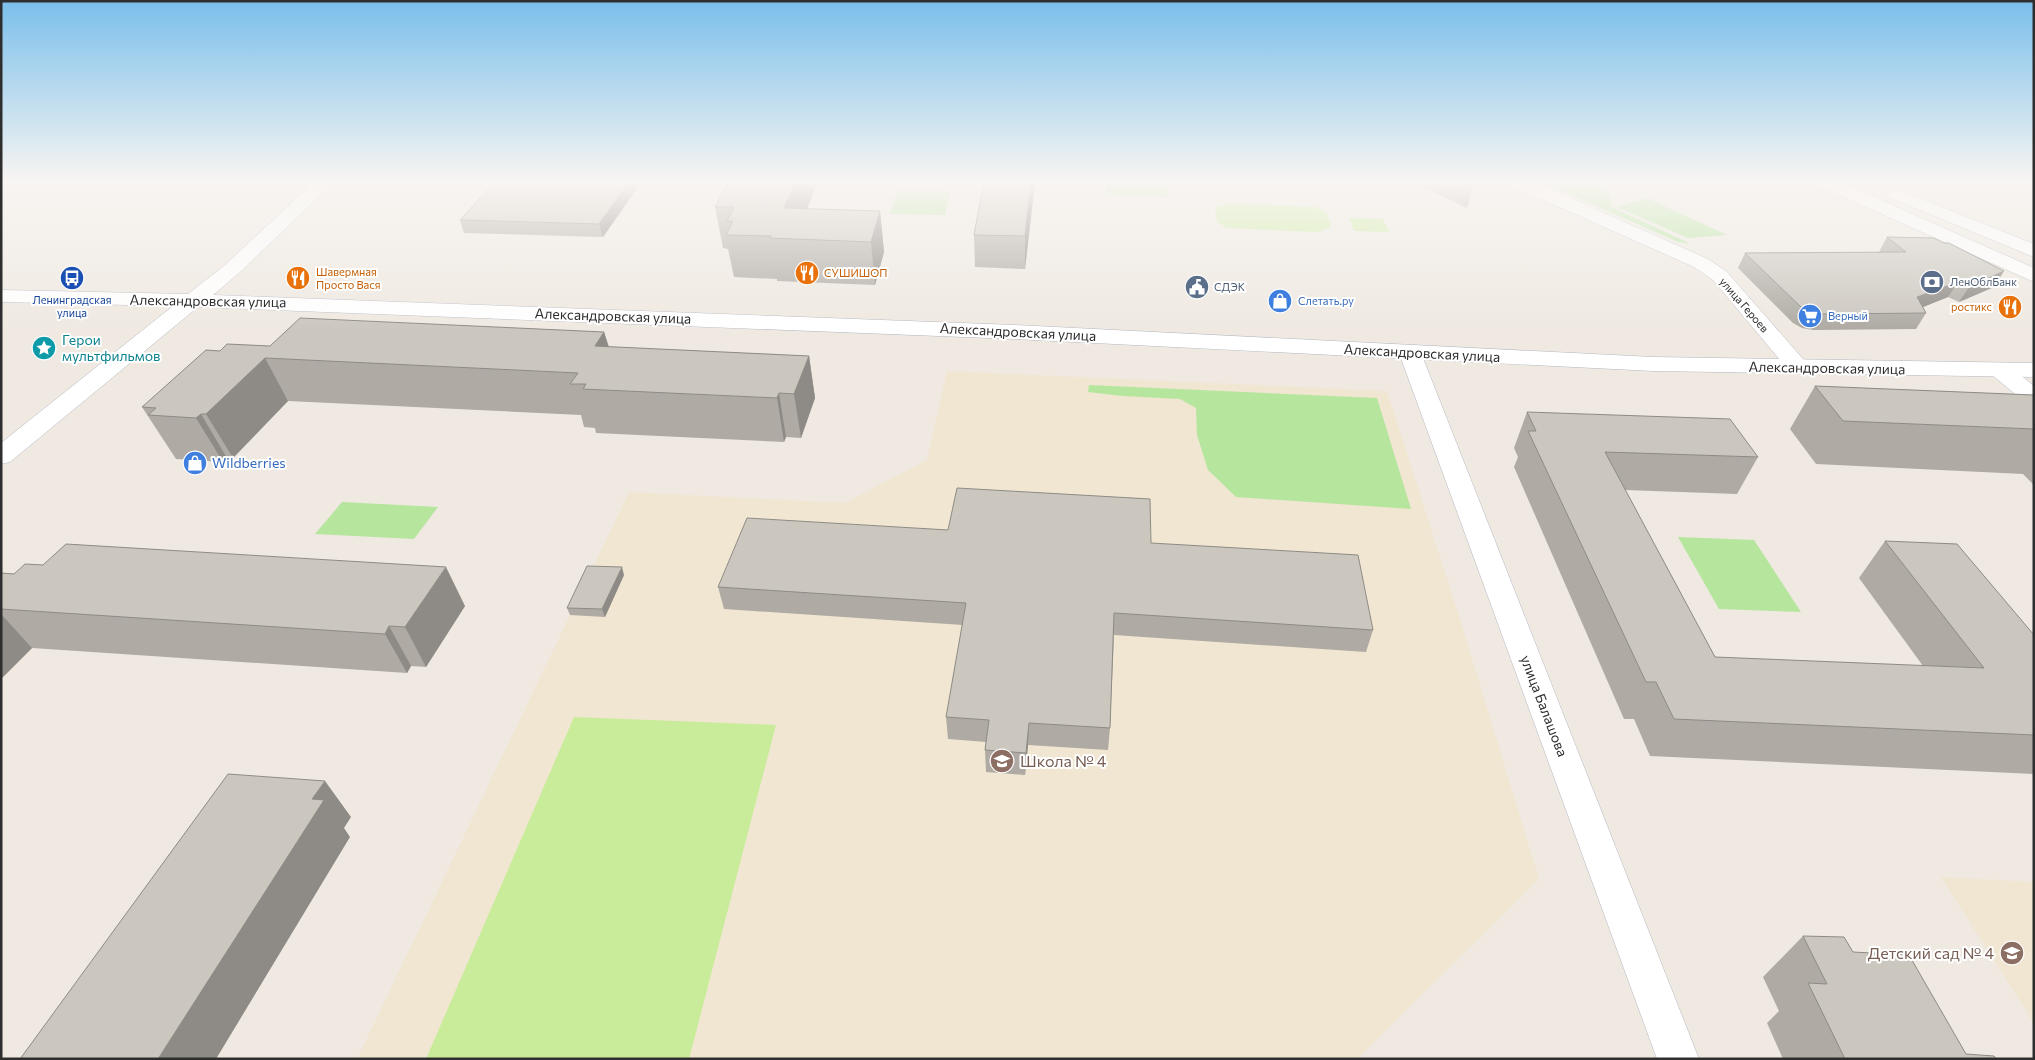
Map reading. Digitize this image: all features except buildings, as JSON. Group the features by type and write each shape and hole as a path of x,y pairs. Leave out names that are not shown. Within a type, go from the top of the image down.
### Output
{"street":[{"path":"1,456 232,269 273,230"},
{"name":"улица Героев","path":"1627,230 1700,263 1720,276 1798,367"},
{"path":"1933,230 2034,276"},
{"path":"1985,230 2034,251"},
{"name":"Александровская улица","path":"1,296 194,300 1015,332 1653,364 2034,370"},
{"name":"улица Балашова","path":"1410,353 1678,1059"},
{"path":"2000,370 2034,398"}],"shaded area":[{"name":"Школа № 4","path":"947,371 1387,391 1463,629 1539,879 1357,1059 357,1059 629,492 845,503 927,460"},
{"name":"Детский сад № 4","path":"1941,877 2034,882 2034,1023"}],"green space":[{"path":"1282,230 1322,230 1317,232"},
{"path":"1388,230 1389,232 1354,231"},
{"path":"1652,230 1662,230 1691,244 1678,242"},
{"path":"1671,230 1717,230 1727,235 1688,238"},
{"path":"1089,385 1377,398 1411,509 1236,497 1208,470 1197,435 1196,408 1180,399 1088,392"},
{"path":"342,502 438,507 414,539 315,534"},
{"path":"1678,537 1754,540 1801,612 1719,609"},
{"path":"574,717 776,725 689,1059 426,1059"}],"place":[{"name":"СУШИШОП","path":"807,273"},
{"name":"Ленинградская улица","path":"72,278"},
{"name":"Шавермная Просто Вася","path":"298,278"},
{"name":"ЛенОблБанк","path":"1932,282"},
{"name":"СДЭК","path":"1197,287"},
{"name":"Слетать.ру","path":"1280,301"},
{"name":"ростикс","path":"2010,307"},
{"name":"Верный","path":"1810,316"},
{"name":"Герои мультфильмов","path":"44,348"},
{"name":"Wildberries","path":"195,463"},
{"name":"Школа № 4","path":"1002,761"},
{"name":"Детский сад № 4","path":"2012,953"}]}
